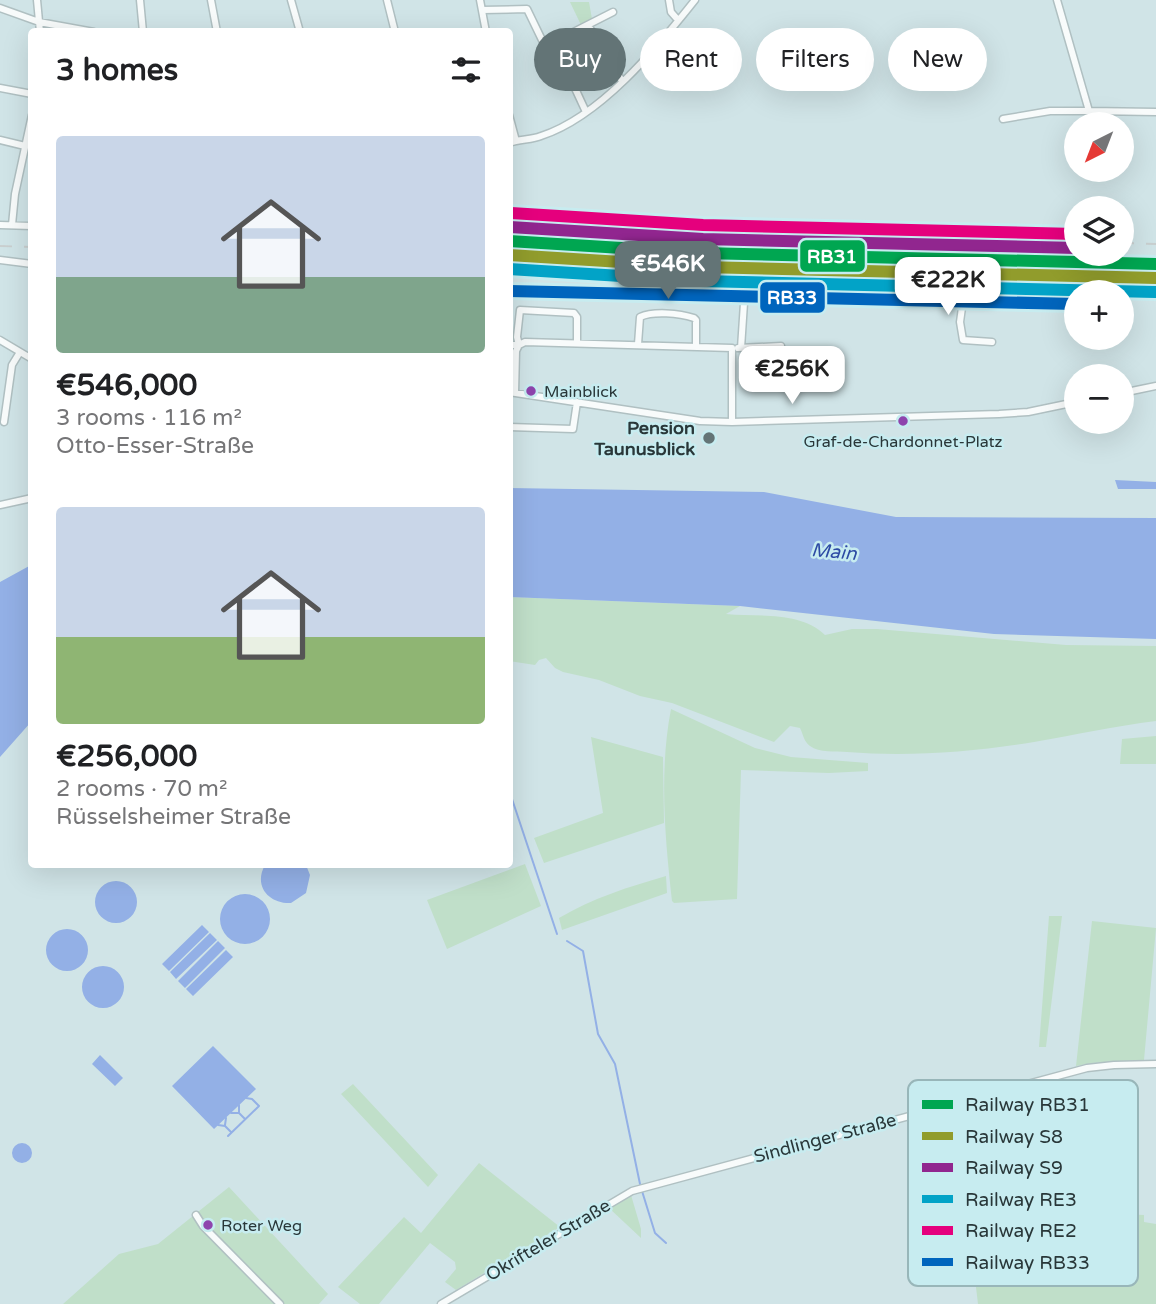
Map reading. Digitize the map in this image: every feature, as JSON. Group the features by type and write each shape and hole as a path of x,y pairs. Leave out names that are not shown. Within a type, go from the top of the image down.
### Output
{"street":[{"path":"37,0 40,28"},
{"path":"140,0 142,28"},
{"path":"211,0 216,28"},
{"path":"291,0 299,28"},
{"path":"387,0 395,28"},
{"path":"480,0 485,28"},
{"path":"669,0 669,9 678,20"},
{"path":"626,77 643,62 695,0"},
{"path":"1057,0 1089,111"},
{"path":"0,8 39,22 72,28"},
{"path":"482,10 527,9 536,28"},
{"path":"582,28 613,12"},
{"path":"0,88 28,93"},
{"path":"576,91 586,112"},
{"path":"513,142 540,137 586,112 610,91"},
{"path":"1003,119 1050,111 1156,112"},
{"path":"12,225 15,194 28,133"},
{"path":"0,140 25,146"},
{"path":"513,222 535,223"},
{"path":"0,225 28,226"},
{"path":"0,260 28,264"},
{"path":"513,267 932,273 957,282"},
{"path":"957,282 965,275 975,280 998,275 1156,277"},
{"path":"964,293 974,289 975,280"},
{"path":"957,282 964,293"},
{"path":"741,348 745,288"},
{"path":"964,293 960,322 963,340 992,342"},
{"path":"513,382 519,345 517,337 520,310 574,313 578,317 577,343"},
{"path":"638,344 640,317 665,314 696,320 695,346"},
{"path":"0,340 28,357"},
{"path":"513,345 524,342 732,348 781,346"},
{"path":"732,348 733,422"},
{"path":"5,422 12,365 20,352"},
{"path":"1134,391 1156,386"},
{"path":"513,393 699,421 733,422 999,414 1028,412 1064,404"},
{"path":"513,427 573,429 577,402"},
{"path":"0,505 28,500"},
{"name":"Sindlinger Straße","path":"1042,1080 1087,1068 1156,1064"},
{"name":"Sindlinger Straße","path":"659,1183 908,1116"},
{"name":"Okrifteler Straße","path":"441,1304 616,1198 659,1183"},
{"path":"196,1215 203,1226 280,1304"}],"green space":[{"path":"570,2 589,2 592,19 581,25"},
{"path":"513,597 740,606 726,614 791,619 815,627 825,635 852,629 877,629 1066,645 1156,646 1156,721 1011,746 965,751 894,754 823,751 808,744 800,728 790,726 774,742 672,703 640,696 599,680 563,672 546,658 535,665 513,662"},
{"path":"671,709 755,748 791,757 868,763 868,771 829,773 741,770 737,899 674,903 669,877 664,805 665,756"},
{"path":"1156,736 1156,764 1120,764 1122,739"},
{"path":"591,737 663,757 664,823 544,863 534,838 603,813"},
{"path":"525,864 541,906 447,949 427,900"},
{"path":"666,876 667,893 562,930 559,918 572,911 611,894"},
{"path":"1049,916 1062,916 1046,1047 1039,1047"},
{"path":"1092,921 1156,928 1144,1060 1076,1066"},
{"path":"353,1084 438,1175 428,1187 341,1094"},
{"path":"479,1163 560,1227 456,1290 445,1282 456,1269 455,1262 430,1243 379,1304 360,1304 338,1287 404,1217 421,1233"},
{"path":"229,1187 328,1294 319,1304 63,1304 119,1254 158,1244"},
{"path":"631,1195 641,1229 641,1238 609,1208"},
{"path":"1138,1215 1144,1215 1144,1222 1156,1224 1156,1304 978,1304 976,1286 1138,1286"}],"water":[{"path":"1115,480 1156,482 1156,489 1118,489"},
{"name":"Main","path":"513,488 764,492 896,517 1156,518 1156,639 994,634 740,606 513,597"},
{"path":"28,567 28,725 0,757 0,582"},
{"path":"264,868 307,868 310,875 306,893 291,903 276,900 262,887"},
{"path":"116,881 131,887 137,902 131,917 116,923 101,917 95,902 101,887"},
{"path":"245,894 263,901 270,919 263,937 245,944 227,937 220,919 227,901"},
{"path":"202,925 209,932 169,971 162,964"},
{"path":"67,929 82,935 88,950 82,965 67,971 52,965 46,950 52,935"},
{"path":"210,933 217,940 176,979 170,972"},
{"path":"218,941 225,948 185,988 178,981"},
{"path":"226,950 233,957 193,996 186,989"},
{"path":"103,966 118,972 124,987 118,1002 103,1008 88,1002 82,987 88,972"},
{"path":"213,1046 256,1089 214,1129 172,1086"},
{"path":"100,1055 123,1078 115,1086 92,1064"},
{"path":"22,1143 29,1146 32,1153 29,1160 22,1163 15,1160 12,1153 15,1146"}],"waterway":[{"path":"513,802 557,934"},
{"path":"567,941 583,951 598,1034 615,1064 640,1184"},
{"path":"228,1136 259,1106 252,1099 246,1098"},
{"path":"239,1105 239,1112"},
{"path":"231,1113 239,1113 245,1119"},
{"path":"225,1125 226,1118"},
{"path":"218,1125 225,1126 231,1132"},
{"path":"642,1191 655,1233 666,1243"}],"railway":[{"path":"889,249 1024,239 1064,241"},
{"path":"1134,243 1156,244"},
{"path":"0,246 28,247"},
{"path":"513,253 650,256"}],"rail line":[{"name":"RE2","path":"513,213 703,225 1064,234"},
{"name":"S9","path":"513,227 703,239 1064,248"},
{"name":"RB31","path":"513,241 702,253 1156,264"},
{"name":"S8","path":"513,255 702,267 1156,278"},
{"name":"RE3","path":"513,269 701,281 1155,292"},
{"name":"RB33","path":"513,291 1064,304"}],"place":[{"name":"Mainblick","path":"531,391"},
{"name":"Graf-de-Chardonnet-Platz","path":"903,421"},
{"name":"Pension Taunusblick","path":"709,438"},
{"name":"Roter Weg","path":"208,1225"}]}
